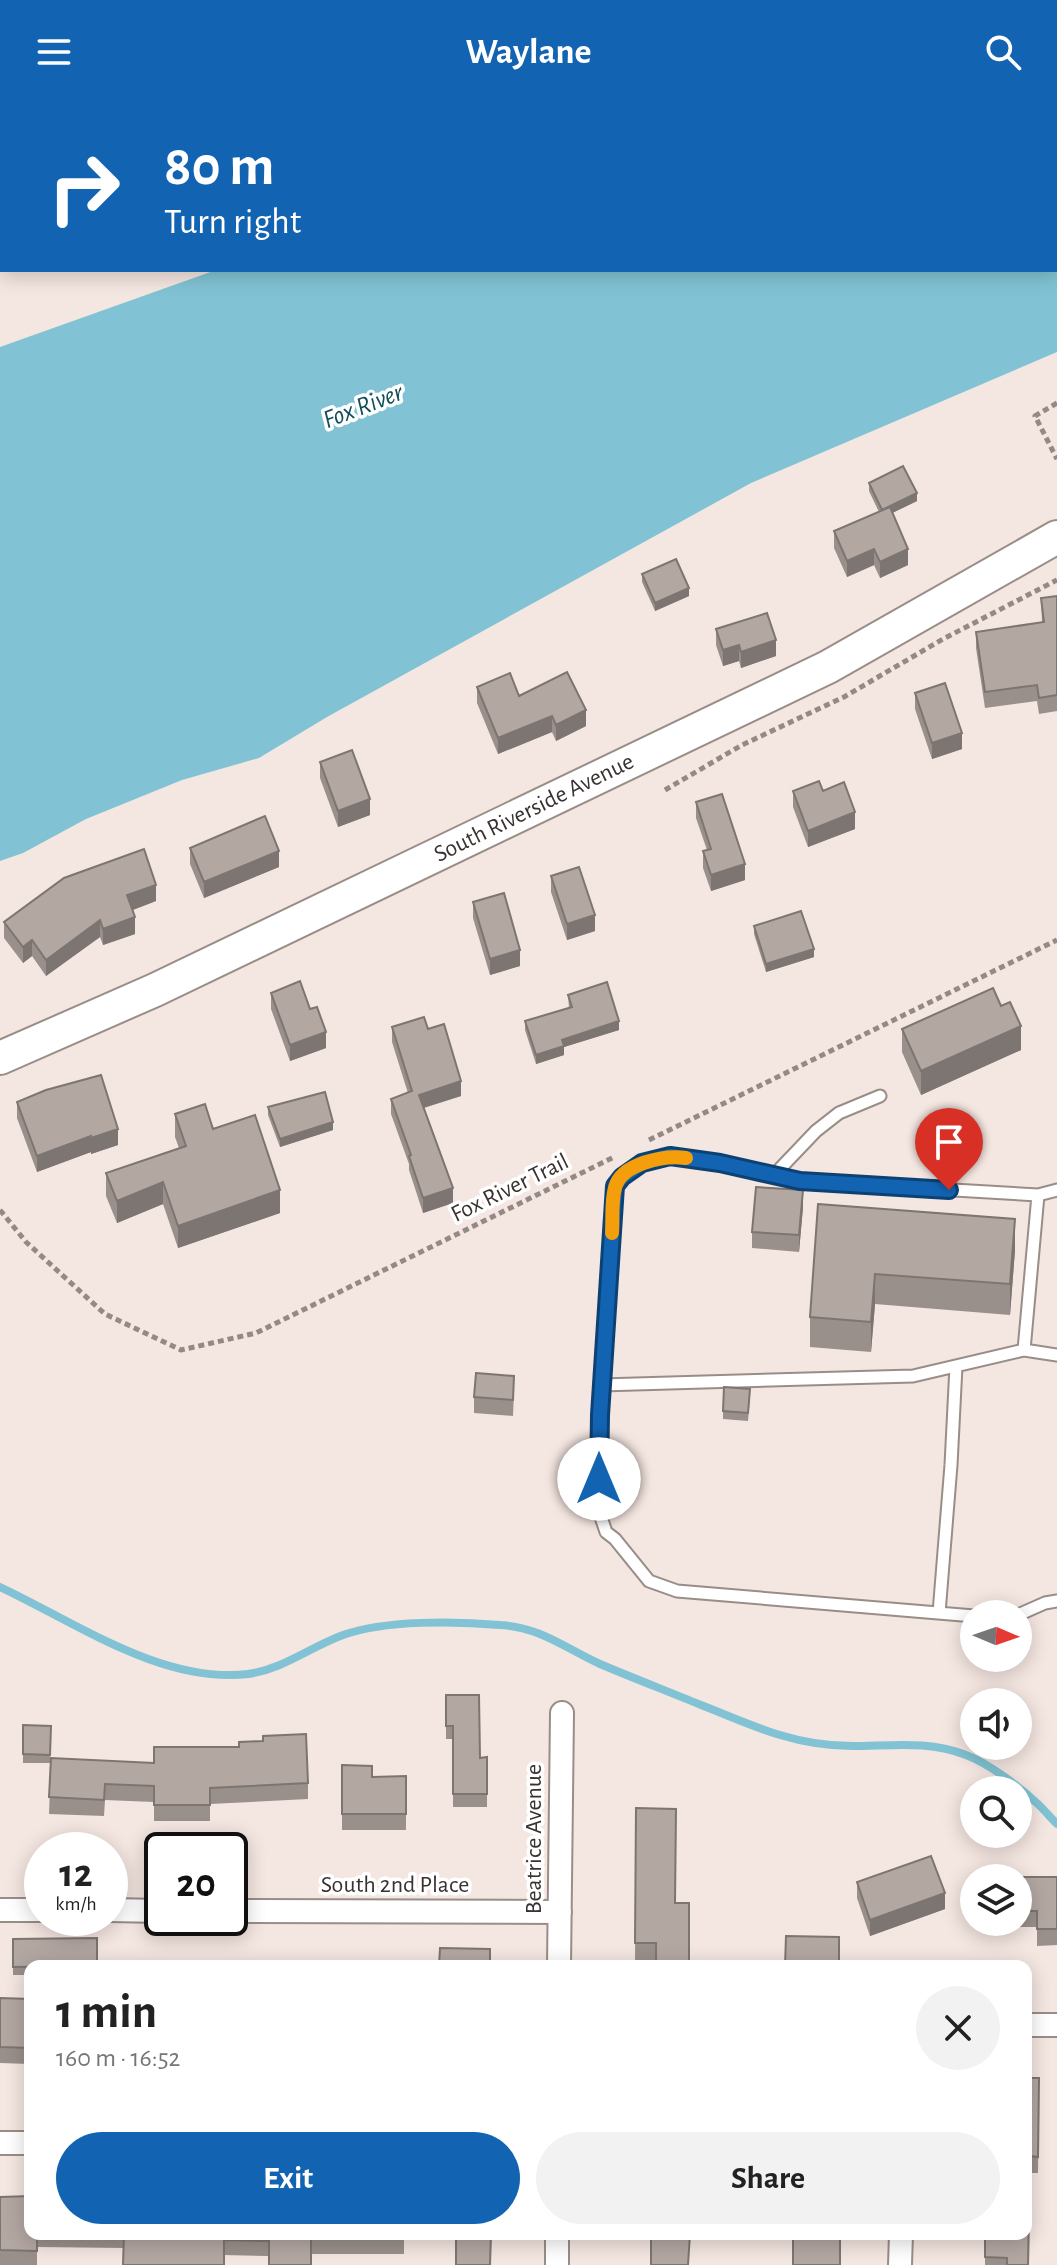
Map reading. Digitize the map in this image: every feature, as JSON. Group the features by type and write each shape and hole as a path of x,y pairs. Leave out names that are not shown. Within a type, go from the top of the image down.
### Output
{"main road":[{"name":"South Riverside Avenue","path":"0,1058 155,990 828,667 1057,537"}],"street":[{"name":"Beatrice Avenue","path":"559,1960 562,1713"},
{"path":"0,1910 24,1910"},
{"name":"South 2nd Place","path":"248,1911 560,1912"},
{"path":"1032,2025 1057,2025"},
{"path":"0,2143 24,2143"},
{"path":"557,2240 557,2265"},
{"path":"900,2265 901,2240"}],"lane":[{"path":"774,1175 816,1131 839,1113 880,1096"},
{"path":"960,1615 677,1591 649,1581 606,1532 599,1511 601,1385 615,1186 642,1163 670,1156 720,1163 800,1181 1038,1195 1057,1190"},
{"path":"1024,1350 1038,1195"},
{"path":"601,1385 913,1376 1024,1350 1057,1355"},
{"path":"939,1613 956,1366"},
{"path":"1032,1609 1057,1601"}],"path":[{"path":"1057,403 1035,416 1057,459"},
{"path":"642,1143 1057,940"},
{"name":"Fox River Trail","path":"0,1210 26,1242 105,1314 181,1350 256,1333 628,1151"}],"water":[{"name":"Fox River","path":"210,272 1057,272 1057,352 751,483 327,717 259,758 182,780 86,819 23,853 0,861 0,347"}],"building":[{"path":"903,466 917,493 882,510 869,483"},
{"path":"890,507 908,549 880,562 874,549 847,561 834,531"},
{"path":"676,559 689,588 655,603 642,574"},
{"path":"1057,596 1057,695 1039,698 1037,685 985,692 976,632 1044,622 1041,598"},
{"path":"767,613 776,640 741,652 739,645 723,650 716,629"},
{"path":"567,672 586,710 556,725 552,716 498,738 477,687 510,673 519,696"},
{"path":"945,683 962,733 932,743 915,693"},
{"path":"352,750 370,799 338,811 320,762"},
{"path":"819,781 823,791 844,782 855,812 808,831 793,791"},
{"path":"722,794 745,864 711,875 703,851 711,849 696,802"},
{"path":"265,816 279,851 204,882 190,848"},
{"path":"144,849 156,885 127,895 135,917 103,929 100,920 46,960 32,940 23,947 4,922 64,878"},
{"path":"579,867 595,915 567,924 551,876"},
{"path":"504,893 520,950 490,959 473,902"},
{"path":"801,911 814,949 766,964 754,926"},
{"path":"300,981 310,1009 317,1007 326,1032 290,1045 271,993"},
{"path":"607,982 619,1021 562,1040 564,1046 536,1055 525,1021 572,1007 568,995"},
{"path":"993,988 1001,1006 1010,1002 1021,1026 921,1071 902,1029"},
{"path":"424,1017 428,1029 444,1024 461,1081 419,1095 453,1188 423,1198 391,1099 412,1091 392,1027"},
{"path":"101,1075 118,1129 37,1156 17,1102 46,1090"},
{"path":"325,1092 333,1122 280,1139 268,1107"},
{"path":"205,1104 213,1129 255,1115 280,1190 178,1226 163,1182 117,1201 106,1173 186,1146 175,1114"},
{"path":"756,1187 803,1190 799,1235 752,1232"},
{"path":"818,1204 1015,1219 1010,1284 875,1274 871,1322 810,1317"},
{"path":"476,1373 514,1376 513,1400 474,1397"},
{"path":"724,1387 750,1389 748,1413 723,1411"},
{"path":"446,1695 479,1695 480,1758 487,1757 487,1794 453,1794 453,1726 446,1726"},
{"path":"23,1725 51,1726 50,1755 23,1754"},
{"path":"306,1734 308,1783 210,1788 210,1805 154,1805 154,1786 105,1784 104,1800 49,1797 51,1758 154,1763 154,1747 239,1747 239,1742 263,1741 263,1736"},
{"path":"342,1765 372,1766 372,1777 406,1776 406,1814 342,1814"},
{"path":"636,1808 676,1809 675,1903 689,1903 689,1960 656,1960 656,1943 635,1943"},
{"path":"931,1856 945,1893 870,1920 857,1882"},
{"path":"1032,1877 1057,1877 1057,1929 1037,1929 1037,1911 1032,1911"},
{"path":"786,1936 839,1937 839,1960 785,1960"},
{"path":"97,1938 97,1960 24,1960 24,1967 13,1967 13,1939"},
{"path":"440,1948 490,1949 490,1960 439,1960"},
{"path":"0,1998 24,1999 24,2048 0,2047"},
{"path":"1032,2078 1039,2078 1038,2157 1032,2156"},
{"path":"24,2196 24,2240 37,2240 37,2251 0,2250 0,2197"},
{"path":"124,2240 224,2240 224,2265 123,2265"},
{"path":"224,2240 311,2240 311,2265 269,2265 269,2241"},
{"path":"456,2240 491,2240 490,2265 456,2265"},
{"path":"651,2240 690,2240 688,2265 651,2265"},
{"path":"793,2240 840,2240 840,2265 793,2265"},
{"path":"985,2240 1028,2240 1028,2265 1007,2265 1007,2258 985,2257"}],"waterway":[{"path":"0,1587 120,1647 184,1670 216,1675 261,1671 343,1635 399,1624 442,1622 528,1630 600,1664 750,1725 789,1737 843,1746 938,1747 966,1755 1015,1784 1057,1824"}],"slow traffic":[{"path":"612,1233 615,1186 622,1177 642,1163 670,1156 686,1158"}],"route":[{"path":"599,1479 600,1415 615,1186 622,1177 642,1163 670,1156 720,1163 800,1181 949,1190"}]}
